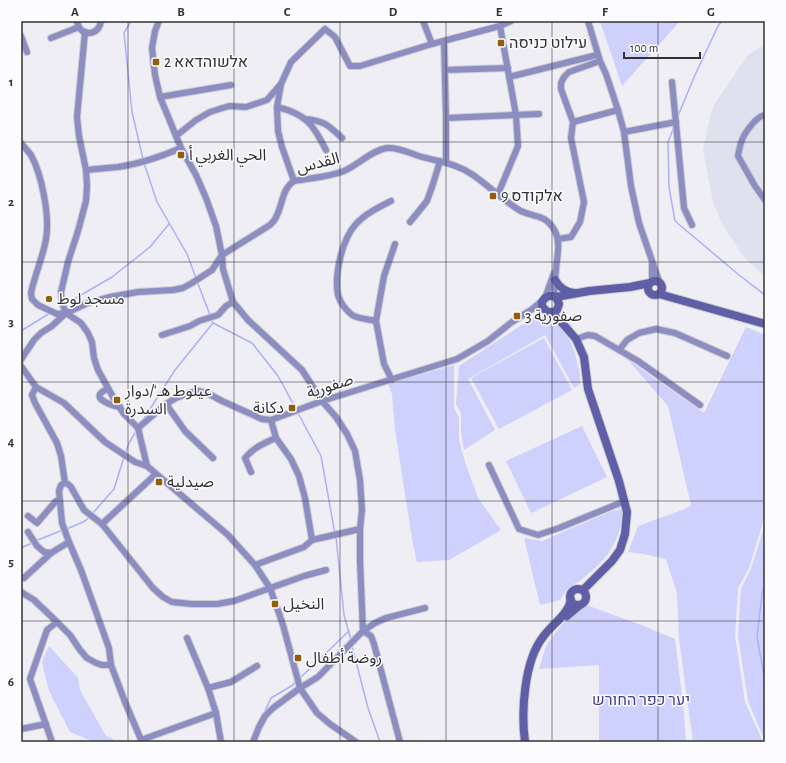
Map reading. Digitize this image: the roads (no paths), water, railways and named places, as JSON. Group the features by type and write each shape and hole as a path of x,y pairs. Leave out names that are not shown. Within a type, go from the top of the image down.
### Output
{"street":[{"path":"51,38 78,24 85,32 89,33 96,31 101,21"},
{"path":"158,21 152,48 155,75 160,97 181,148 196,175 206,198 216,226 222,255 223,270 233,302 248,320 302,370 322,401 344,428 355,451 360,480 362,510 360,528 360,561 363,631"},
{"path":"423,21 432,44"},
{"path":"294,181 278,131 277,107 281,84 291,62 325,29 335,36 350,66 360,66 432,44 500,26 511,21"},
{"path":"588,21 597,55 606,74 624,132 631,186 639,223 652,260 657,286"},
{"path":"498,194 518,146 516,115 500,26"},
{"path":"85,32 77,117 79,136 86,170 86,202 68,262 61,292 62,303 66,313 81,323 88,333 92,342 94,358 98,370 124,414 138,428 147,466"},
{"path":"21,36 27,52"},
{"path":"410,222 426,201 443,162 446,118 444,41"},
{"path":"509,76 597,55"},
{"path":"563,324 558,307 559,302 555,297 558,239 571,237 580,222 584,202 571,138 573,122 561,89 564,77 569,72 600,61"},
{"path":"445,70 508,68"},
{"path":"672,82 684,208 692,225"},
{"path":"176,136 196,120 210,112 229,106 246,106 267,100 281,84"},
{"path":"160,97 231,85"},
{"path":"277,107 290,110 305,119 320,138 326,150"},
{"path":"573,122 618,110"},
{"path":"446,118 539,114"},
{"path":"765,115 749,128 741,141 738,156 755,186 765,200"},
{"path":"305,119 316,120 324,123 342,138"},
{"path":"624,132 676,122"},
{"path":"21,143 30,154 37,169 44,197 48,227 46,240 31,292 32,299 38,305 57,314 66,313"},
{"path":"86,170 117,167 137,163 181,148"},
{"name":"القدس","path":"21,360 34,340 41,333 52,326 66,313 88,303 138,292 173,290 183,288 192,283 212,270 222,255 270,225 278,214 282,197 287,187 294,181 320,177 345,170 378,151 387,148 396,149 460,167 520,210 540,216 547,220 558,239"},
{"path":"376,321 352,315 346,309 338,294 338,266 347,238 356,224 374,210 391,201"},
{"path":"392,380 384,364 376,321 384,276 395,244"},
{"path":"556,268 542,304 547,311 563,324 576,339 584,357 588,389 627,512 625,534 620,550 612,561 583,590"},
{"path":"555,280 563,290 575,294"},
{"path":"630,287 650,293 648,284 657,286 690,303 765,324"},
{"path":"544,299 549,296 555,297 589,291 657,286"},
{"path":"531,310 538,309 555,311 558,307 568,301 589,291"},
{"name":"صفورية","path":"271,420 322,401 458,359 488,341 544,299"},
{"path":"162,335 218,315 226,306 233,302"},
{"path":"619,350 627,340 639,333 656,329 675,333 727,356"},
{"path":"576,339 588,335 595,336 638,361 700,405"},
{"path":"21,366 36,387 64,403 105,442 135,462 147,466 228,535 255,565 270,588 283,625 300,688 318,713 330,724 356,742"},
{"path":"36,387 32,395 34,403 57,443 61,456 64,483 61,485 59,491 59,500 62,523 81,570 109,648 112,666 124,702 141,741 216,713"},
{"path":"108,389 102,391 100,398 110,405 120,407"},
{"path":"138,428 166,404 176,398 198,391 207,393 262,418 271,420 276,438 291,459 299,476 305,498 312,540"},
{"path":"166,404 185,430 213,458"},
{"path":"251,472 245,458 259,446 276,438"},
{"path":"489,465 519,528 538,535 559,528 624,501"},
{"path":"102,524 156,474"},
{"path":"64,483 71,487 84,510 102,524 153,588 162,597 172,602 217,604 234,601 304,576 326,570"},
{"path":"28,516 37,524 56,501 59,500"},
{"path":"255,565 304,547 312,540 360,528"},
{"path":"28,532 37,546 44,552 51,553"},
{"path":"24,578 51,553 69,542"},
{"path":"525,742 523,722 524,701 532,659 542,638 566,612 570,605 570,595 573,591 578,589 583,590"},
{"path":"530,742 528,724 529,698 538,656 545,642 555,630 572,612 583,604 586,599 583,590"},
{"path":"21,592 34,600 70,635 87,658 102,665 112,666"},
{"path":"571,600 574,604 580,605"},
{"path":"253,742 265,716 273,708 300,688 318,677 363,631 386,618 424,608"},
{"path":"52,742 30,679 47,630 57,622"},
{"path":"363,631 371,636 374,644 400,742"},
{"path":"187,638 208,688 216,713 221,742"},
{"path":"208,688 231,682 257,666"},
{"path":"21,729 46,724"}],"waterway":[{"path":"131,21 124,33 132,112 143,159"},
{"path":"678,116 695,75 718,26 722,21"},
{"path":"674,127 668,142 669,187 675,221 765,295"},
{"path":"144,163 157,202 187,254 196,278"},
{"path":"64,305 112,277 150,247 169,224"},
{"path":"197,281 210,315"},
{"path":"21,331 50,313"},
{"path":"211,319 213,323 252,343 278,376 296,409"},
{"path":"143,420 175,370 213,323"},
{"path":"298,413 321,456 335,534"},
{"path":"125,454 129,443 137,430"},
{"path":"92,514 114,489 124,457"},
{"path":"67,529 85,521 90,517"},
{"path":"35,541 63,530"},
{"path":"336,537 344,615 351,640"},
{"path":"21,548 32,543"},
{"path":"765,583 762,594 757,637 765,681"},
{"path":"300,678 349,631"},
{"path":"352,646 368,708 380,742"},
{"path":"263,715 271,698 293,685 295,682"}],"place":[{"name":"עילוט כניסה","path":"501,43"},
{"name":"אלשוהדאא 2","path":"156,62"},
{"name":"الحي الغربي أ","path":"181,155"},
{"name":"אלקודס 9","path":"493,196"},
{"name":"مسجد لوط","path":"49,299"},
{"name":"صفورية 3","path":"517,316"},
{"name":"عيلوط هـ‘/دوار السدرة","path":"117,400"},
{"name":"دكانة","path":"292,408"},
{"name":"صيدلية","path":"159,482"},
{"name":"النخيل","path":"275,604"},
{"name":"روضة أطفال","path":"298,658"}],"park label":[{"name":"יער כפר החורש","path":"641,700"}]}
